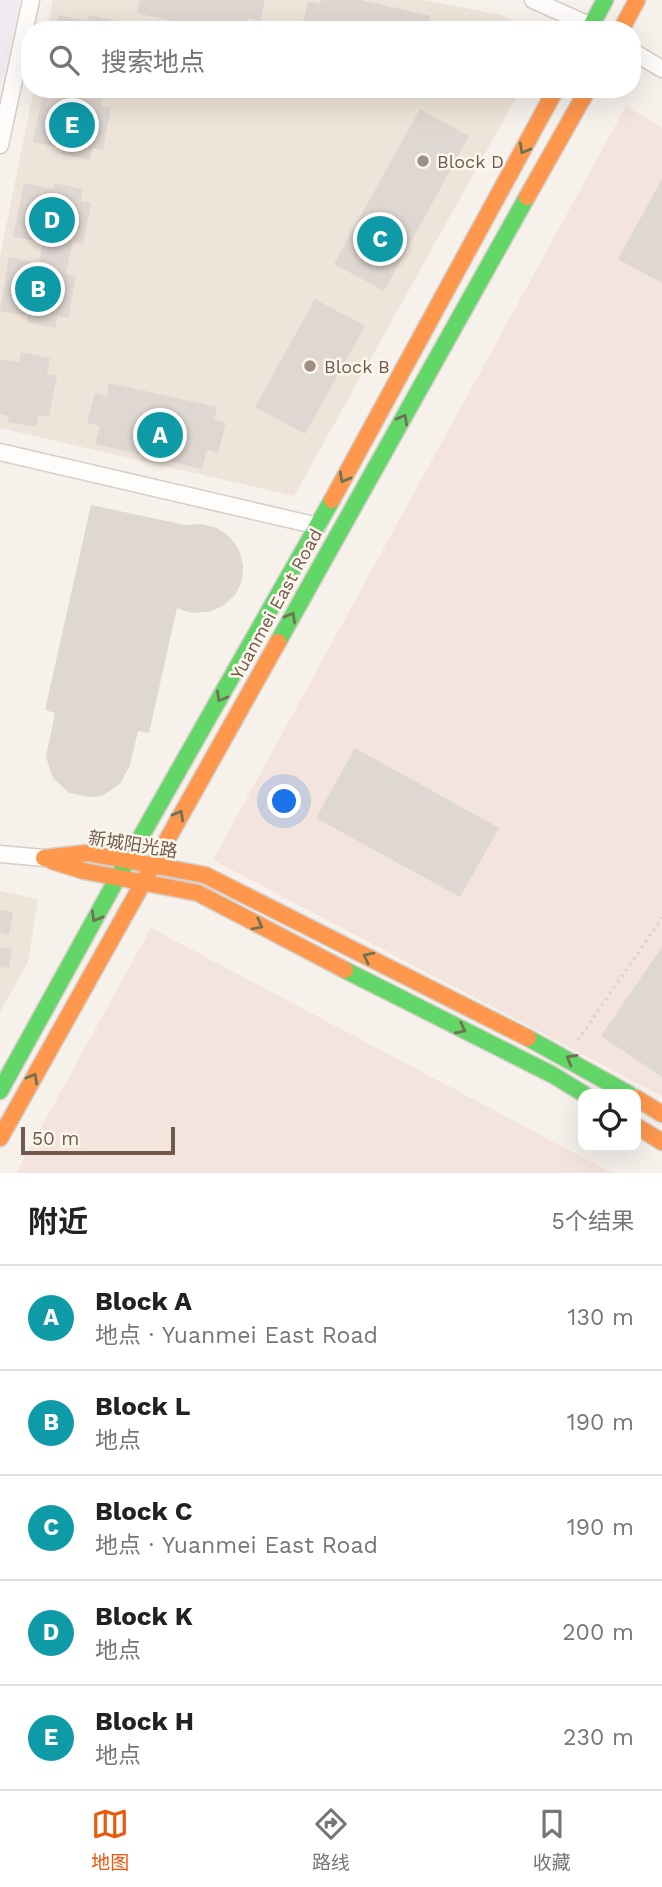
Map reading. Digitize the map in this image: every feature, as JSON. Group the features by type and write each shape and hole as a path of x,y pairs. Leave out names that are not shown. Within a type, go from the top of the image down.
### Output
{"street":[{"path":"27,21 31,0"},
{"path":"533,0 578,21"},
{"path":"596,21 605,0"},
{"path":"626,21 637,0"},
{"path":"0,145 21,47"},
{"path":"641,56 662,69"},
{"name":"Yuanmei East Road","path":"0,1091 118,877 318,526 551,98"},
{"name":"Yuanmei East Road","path":"0,1138 583,98"},
{"path":"0,452 318,526"},
{"name":"新城阳光路","path":"44,858 87,853 205,875 566,1056 621,1089"},
{"path":"0,854 44,858"},
{"name":"新城阳光路","path":"44,858 84,871 198,893 578,1090"},
{"path":"641,1101 662,1114"},
{"path":"641,1129 662,1142"}],"path":[{"path":"566,1056 662,918"}],"shaded area":[{"path":"0,0 20,0 0,90"},
{"path":"53,0 424,0 501,15 512,21 49,21"},
{"path":"32,98 516,98 294,496 0,428 0,256"},
{"path":"626,106 662,128 662,1096 213,860"},
{"path":"0,891 38,899 28,962 0,1012"},
{"path":"151,928 612,1173 16,1173"}],"building":[{"path":"140,0 265,0 260,21 248,18 248,21 172,21 137,13"},
{"path":"321,0 361,0 430,16 429,21 303,21 308,1 320,4"},
{"path":"58,15 88,21 57,21"},
{"path":"89,15 118,21 88,21"},
{"path":"42,98 102,98 101,106 111,108 103,150 92,148 90,160 61,154 62,148 33,142"},
{"path":"420,109 469,136 384,291 334,264"},
{"path":"662,179 662,283 618,259"},
{"path":"24,183 53,189 55,183 83,189 81,201 91,203 83,244 73,242 69,258 66,274 76,276 68,318 58,316 55,328 27,322 28,316 0,311 9,257 39,263 41,253 43,242 13,237"},
{"name":"Block B","path":"315,299 365,326 305,434 255,407"},
{"path":"21,352 50,358 47,374 57,376 49,417 39,415 36,427 7,422 9,416 0,414 0,359 19,362"},
{"path":"109,383 217,407 214,420 226,423 218,453 207,450 202,469 95,444 100,426 87,423 95,393 107,396"},
{"path":"91,505 185,525 201,524 217,528 230,537 239,550 243,565 242,581 235,595 223,606 208,612 192,613 177,608 149,733 138,731 130,765 120,784 102,796 91,797 69,793 53,778 46,757 55,713 45,710"},
{"path":"355,748 499,828 460,897 316,818"},
{"path":"0,910 13,912 9,935 0,933"},
{"path":"0,947 12,949 9,968 0,967"},
{"path":"662,947 662,1077 601,1036"}],"traffic: fast":[{"path":"594,21 605,0"},
{"path":"278,642 527,197"},
{"path":"0,1091 332,500"},
{"path":"345,970 553,1075 578,1090"},
{"path":"528,1038 620,1089"}],"traffic: slow":[{"path":"626,21 637,0"},
{"path":"332,500 551,98"},
{"path":"527,197 583,98"},
{"path":"0,1138 278,642"},
{"path":"44,858 87,853 205,875 528,1038"},
{"path":"52,861 84,871 198,893 345,970"},
{"path":"641,1101 662,1114"},
{"path":"641,1129 662,1142"}],"place":[{"name":"Block H","path":"72,125"},
{"name":"Block D","path":"423,161"},
{"name":"Block K","path":"52,220"},
{"name":"Block C","path":"380,239"},
{"name":"Block L","path":"38,289"},
{"name":"Block B","path":"310,366"},
{"name":"Block A","path":"160,435"}]}
